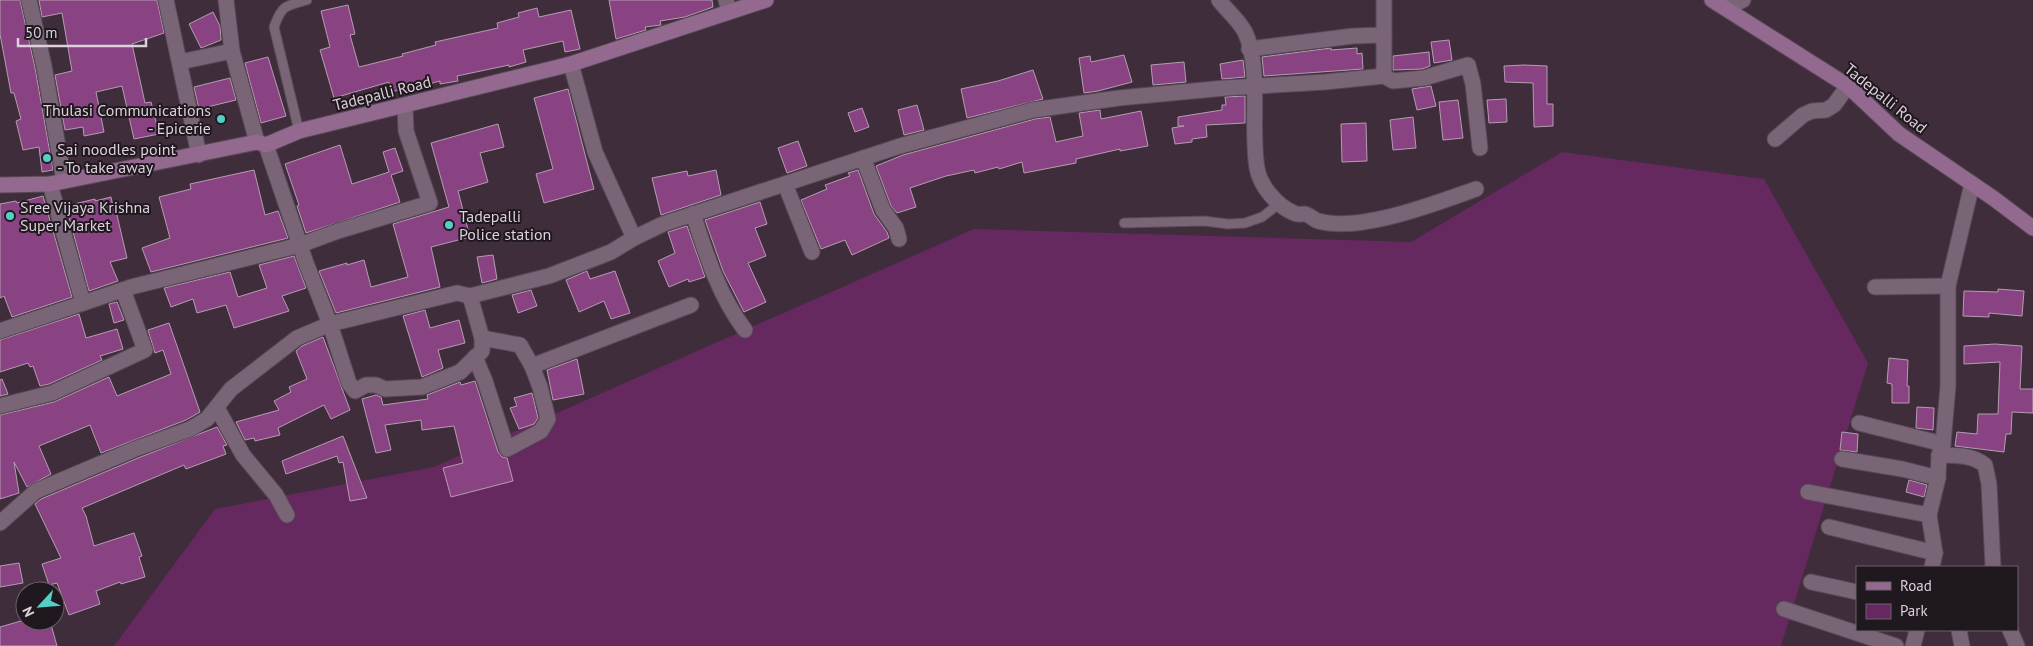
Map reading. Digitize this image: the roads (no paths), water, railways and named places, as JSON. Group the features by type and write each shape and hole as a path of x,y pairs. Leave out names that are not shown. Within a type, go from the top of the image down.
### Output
{"street":[{"path":"29,0 44,66 57,183 83,303"},
{"path":"166,0 199,155"},
{"path":"226,0 232,50 261,143 330,324 349,383 355,391 366,385 376,385 385,389 422,387 460,372 482,351 482,338 470,296"},
{"name":"Tadepalli Road","path":"0,184 57,183 261,143 300,131 571,64 727,6 766,0"},
{"path":"1218,0 1234,16 1244,32 1249,48 1257,169 1263,185 1279,204 1295,214 1305,214 1318,221 1338,223 1402,214 1476,189"},
{"path":"1384,0 1384,76"},
{"name":"Tadepalli Road","path":"1712,0 1848,86 1899,134 1993,198 2033,228"},
{"path":"1727,8 1743,0"},
{"path":"1249,48 1353,36 1384,35"},
{"path":"180,62 232,50"},
{"path":"571,64 595,152 634,238"},
{"path":"0,522 36,491 135,449 190,429 207,418 231,389 297,338 330,324 457,293 470,296 549,276 611,252 663,224 692,214 900,146 1033,110 1119,98 1253,86 1384,76 1393,81 1424,78 1468,65 1473,84 1480,148"},
{"path":"1775,140 1804,115 1812,111 1826,110 1834,105 1848,86"},
{"path":"0,331 123,290 300,245 338,231 430,203 406,131 405,106"},
{"path":"864,158 883,210 896,228 900,239"},
{"path":"785,184 812,252"},
{"path":"1829,527 1933,560 1930,515 1938,478 1941,450 1949,343 1946,308 1948,286 1972,184"},
{"path":"1993,198 2024,210 2033,216"},
{"path":"692,214 717,281 735,317 745,330"},
{"path":"1875,287 1948,286"},
{"path":"0,406 52,393 145,350 123,290"},
{"path":"532,366 691,305"},
{"path":"475,357 485,381 507,449 541,431 548,419 540,387 532,366 520,345 482,338"},
{"path":"216,408 243,455 276,495 287,515"},
{"path":"1859,423 1941,450 1968,456 1985,465 1989,484 1994,566"},
{"path":"1842,459 1902,469 1938,478"},
{"path":"1808,492 1930,515"},
{"path":"1810,582 1856,592"},
{"path":"1784,609 1896,646"},
{"path":"1912,646 1917,631"},
{"path":"1959,631 1962,646"},
{"path":"2010,631 2017,646"}],"lane":[{"path":"300,131 274,28 280,12 291,4 307,0"},
{"path":"1124,223 1245,223 1262,217 1279,204"}],"place":[{"name":"Thulasi Communications - Epicerie","path":"221,119"},
{"name":"Sai noodles point - To take away","path":"47,158"},
{"name":"Sree Vijaya Krishna Super Market","path":"10,216"},
{"name":"Tadepalli Police station","path":"449,225"}]}
